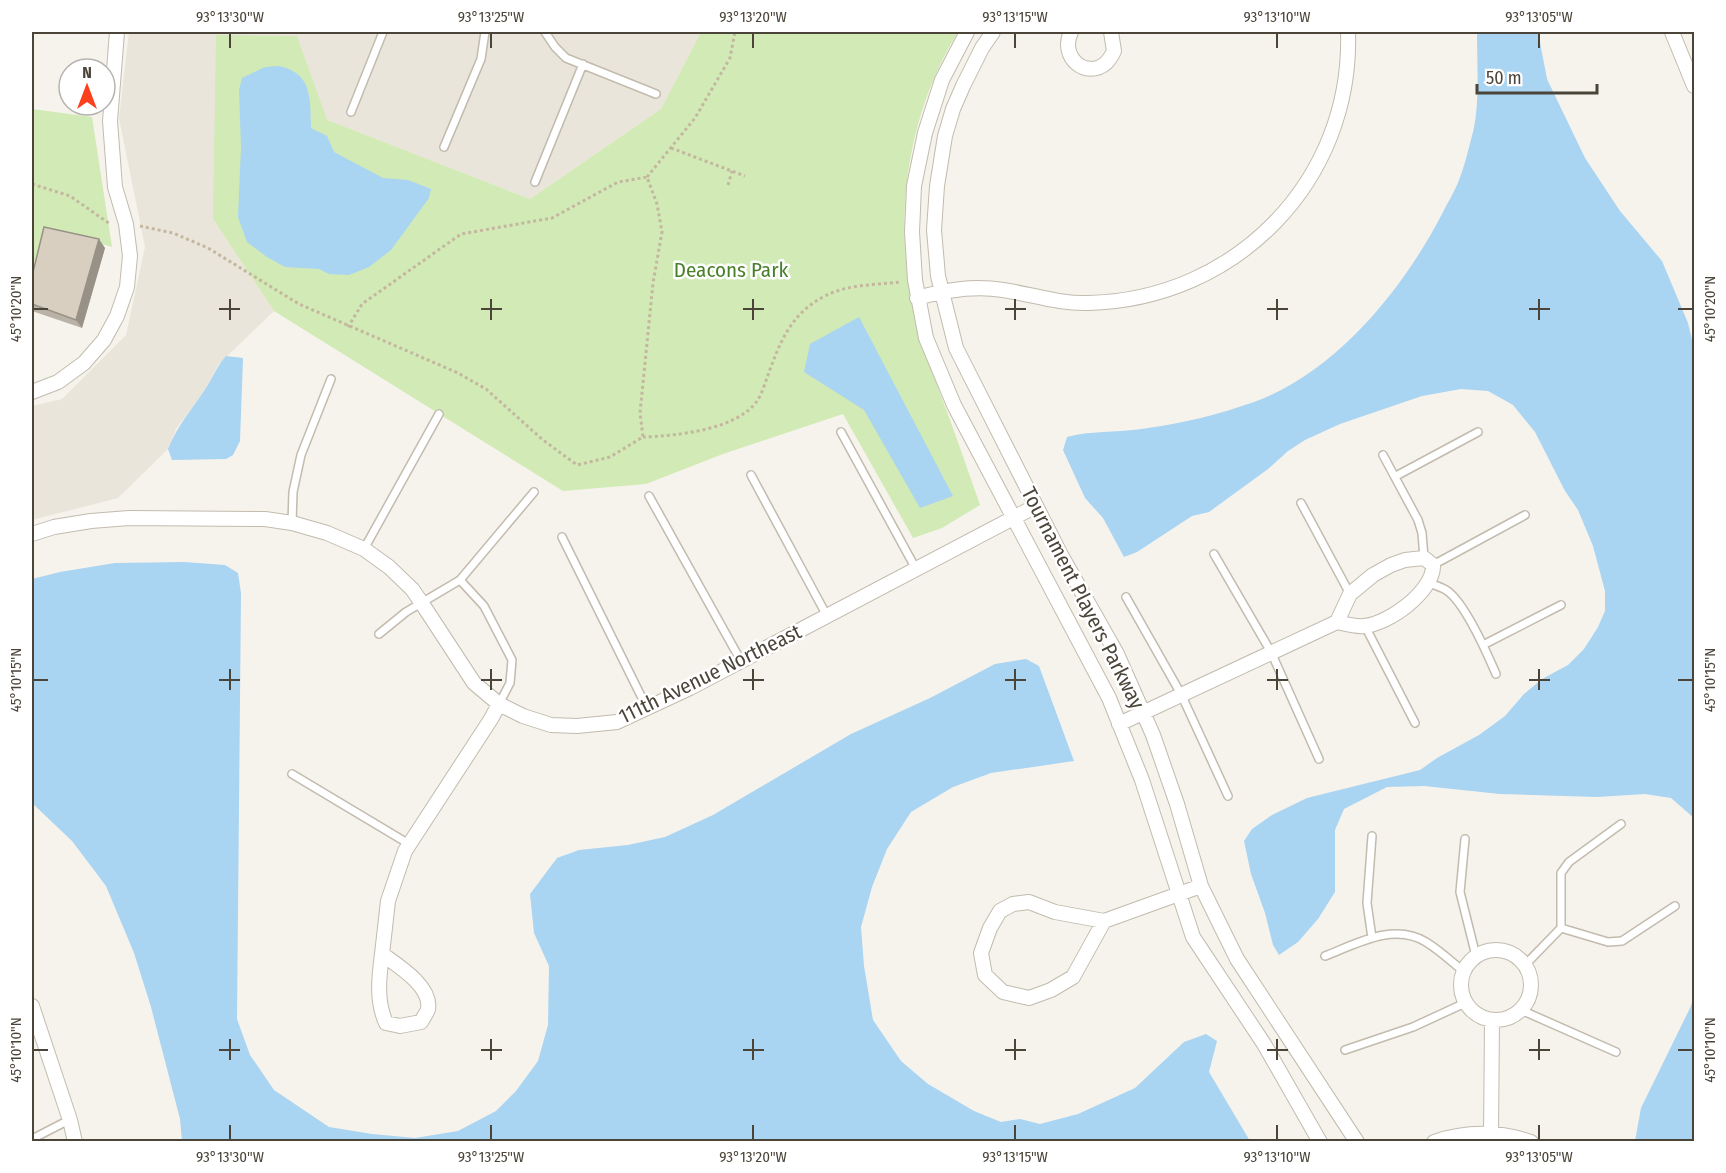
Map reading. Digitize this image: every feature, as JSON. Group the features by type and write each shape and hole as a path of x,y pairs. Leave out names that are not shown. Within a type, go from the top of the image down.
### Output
{"street":[{"path":"32,392 58,382 84,363 104,340 117,316 127,287 130,256 126,224 115,187 110,121 117,32"},
{"name":"Tournament Players Parkway","path":"967,32 942,80 925,133 914,186 912,232 915,280 926,338 954,405 1109,698 1142,780 1193,937 1264,1044 1320,1142"},
{"name":"Tournament Players Parkway","path":"993,32 982,48 963,86 945,136 937,186 934,230 940,292 956,348 1061,555 1117,654 1153,735 1202,886 1237,959 1357,1142"},
{"path":"1071,32 1066,41 1067,52 1074,62 1085,68 1098,67 1107,62 1114,51 1113,34 1110,32"},
{"path":"917,298 940,292 982,288 1001,289 1062,302 1112,302 1186,284 1218,268 1264,233 1303,189 1318,164 1332,136 1341,105 1346,76 1348,32"},
{"path":"1672,32 1695,86"},
{"name":"111th Avenue Northeast","path":"32,534 54,527 129,518 265,519 292,523 327,533 364,549 389,567 412,589 474,683 499,704 523,716 551,725 577,726 617,722 647,708 1036,507"},
{"path":"1119,724 1337,622 1365,626 1382,621 1400,611 1429,583 1433,573 1429,562 1405,560 1373,575 1350,594 1337,622"},
{"path":"382,954 411,975 425,991 428,1008 421,1022 400,1026 386,1023 381,1012 378,981 388,901 405,851 499,704"},
{"path":"1104,921 1072,977 1051,990 1029,998 1003,992 985,975 981,953 990,928 1000,911 1013,904 1029,902 1055,912 1104,921 1202,886"},
{"path":"1488,950 1506,951 1525,964 1531,979 1530,995 1521,1010 1512,1017 1492,1020 1474,1013 1465,1004 1460,980 1463,971 1476,956 1488,950"},
{"path":"32,1006 70,1120 75,1142"},
{"path":"1491,1134 1492,1020"},
{"path":"1434,1142 1467,1134 1517,1137 1531,1142"}],"lane":[{"path":"351,112 383,32"},
{"path":"444,147 481,59 485,32"},
{"path":"546,32 555,47 566,58 656,93"},
{"path":"535,182 583,64"},
{"path":"292,523 293,492 301,455 331,379"},
{"path":"364,549 439,414"},
{"path":"841,432 916,569"},
{"path":"1396,476 1478,432"},
{"path":"1383,454 1418,520 1429,562 1525,515"},
{"path":"751,475 827,616"},
{"path":"378,634 421,602 460,580 534,492"},
{"path":"649,496 741,661"},
{"path":"1300,503 1350,594"},
{"path":"562,537 647,708"},
{"path":"1214,554 1271,652 1319,759"},
{"path":"460,580 484,606 512,660 510,683 499,704"},
{"path":"1429,583 1445,589 1455,598 1483,645 1496,674"},
{"path":"1126,597 1181,694 1228,796"},
{"path":"1483,645 1561,605"},
{"path":"1365,626 1415,723"},
{"path":"292,774 409,844"},
{"path":"1525,964 1561,928 1561,873 1569,862 1622,824"},
{"path":"1372,836 1367,903 1372,938"},
{"path":"1465,839 1460,892 1476,956"},
{"path":"1561,928 1608,942 1622,940 1675,906"},
{"path":"1325,956 1392,933 1410,935 1426,942 1463,971"},
{"path":"1345,1050 1413,1027 1465,1004"},
{"path":"1521,1010 1616,1052"},
{"path":"32,1139 70,1120"}],"path":[{"path":"348,327 362,304 461,234 552,218 618,182 647,177 694,118 730,58 735,32"},
{"path":"671,148 745,176"},
{"path":"728,185 732,171"},
{"path":"642,437 640,413 653,283 662,232 657,204 647,177"},
{"path":"32,184 70,196 112,225 126,224 173,233 208,248 300,304 458,374 486,389 543,440 576,465 610,457 642,437 677,436 711,428 744,414 758,400 783,335 799,315 823,297 839,290 915,280"}],"shaded area":[{"path":"129,32 701,32 661,109 530,199 326,120 297,36 213,219 274,311 218,365 207,387 176,429 168,449 118,498 32,520 32,406 62,399 126,335 145,247 119,118"}],"green space":[{"name":"Deacons Park","path":"701,32 958,32 928,93 918,126 910,160 904,228 906,263 917,321 980,505 942,528 913,538 843,414 723,454 646,484 563,491 274,311 213,219 216,35 297,36 327,120 530,199 661,109"},
{"path":"32,109 57,112 57,117 92,117 112,247 46,228 32,270"}],"water":[{"path":"1477,32 1538,32 1547,79 1585,158 1620,211 1662,261 1688,323 1694,348 1694,818 1671,798 1645,794 1597,797 1500,794 1424,786 1387,787 1344,809 1335,830 1335,892 1318,919 1298,942 1279,955 1273,945 1265,913 1251,874 1244,841 1252,829 1272,815 1307,798 1420,770 1479,735 1505,716 1524,694 1542,679 1568,665 1584,649 1605,611 1605,591 1593,546 1578,510 1565,491 1535,432 1513,405 1488,391 1461,389 1422,396 1340,424 1305,440 1288,451 1268,469 1209,512 1192,516 1137,552 1124,557 1103,518 1085,498 1063,450 1067,437 1175,424 1254,402 1284,388 1313,370 1340,349 1365,324 1409,270 1459,180 1473,132 1477,108"},
{"path":"279,66 290,70 304,81 309,98 311,128 327,136 334,152 383,178 408,180 431,189 429,198 391,250 369,267 349,275 329,274 319,269 285,267 247,242 238,217 241,147 239,90 242,78 265,67"},
{"path":"859,317 953,496 920,508 864,410 804,372 810,344"},
{"path":"226,356 243,358 240,441 233,455 226,459 172,460 168,449 180,425"},
{"path":"184,562 225,565 238,573 241,593 237,1019 250,1055 274,1090 329,1127 415,1138 458,1131 496,1111 516,1091 538,1061 548,1025 549,966 534,933 530,894 557,858 579,850 628,845 665,837 713,815 851,734 930,698 995,664 1026,659 1039,666 1074,761 991,773 953,787 911,812 887,849 872,887 861,927 864,966 873,1020 901,1061 928,1084 974,1111 1001,1122 1020,1119 1040,1124 1078,1114 1135,1088 1184,1042 1206,1034 1217,1041 1209,1072 1250,1141 182,1141 180,1119 151,1007 134,953 106,886 72,841 32,803 32,579 115,563"},
{"path":"1694,993 1694,1141 1635,1141 1641,1108 1691,1006"}],"building":[{"path":"44,227 99,239 76,320 32,304 32,276"}]}
